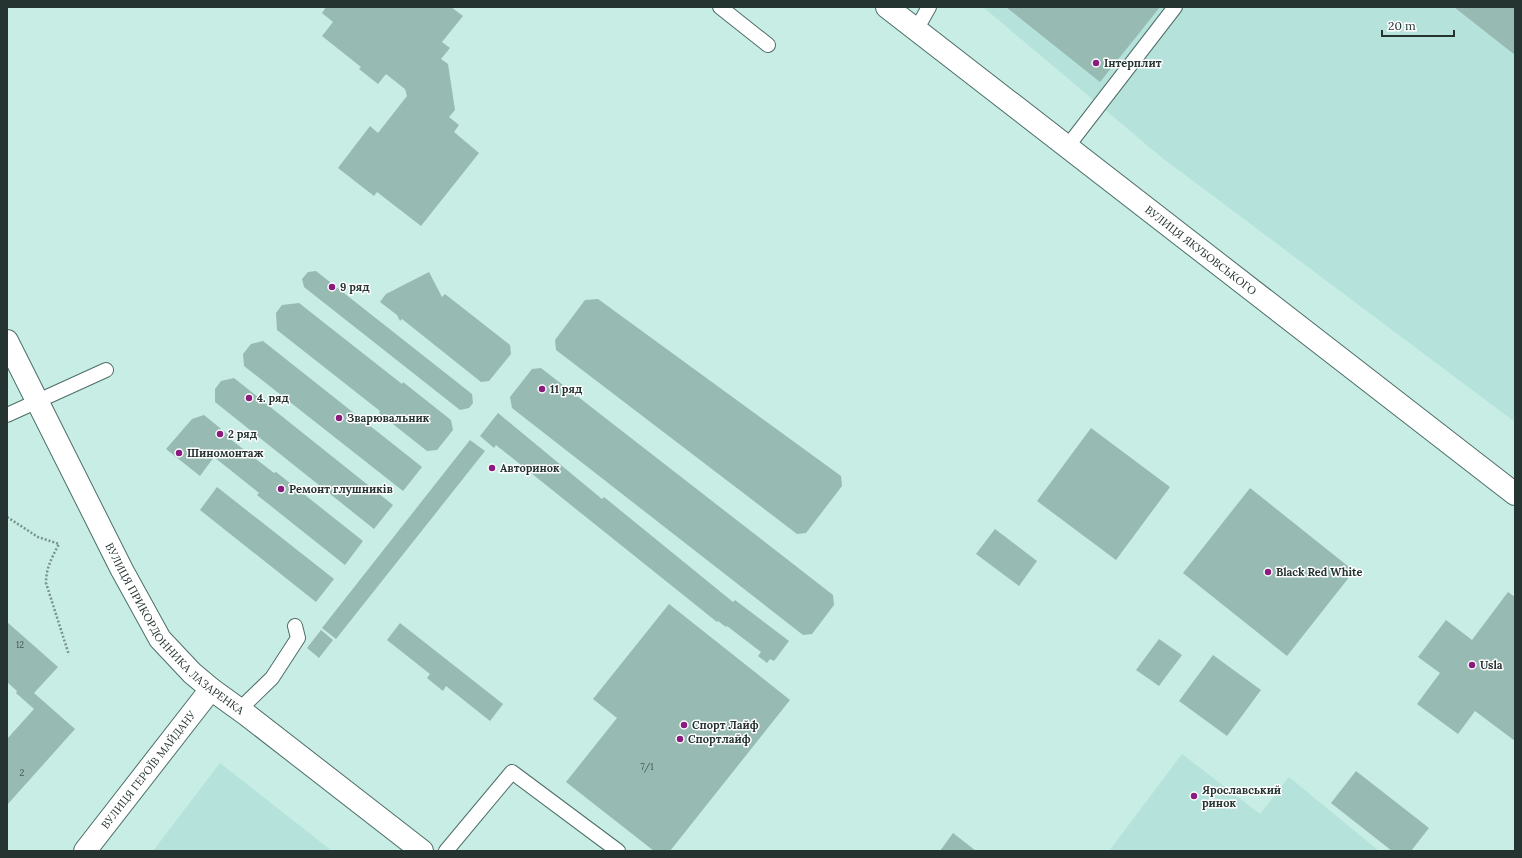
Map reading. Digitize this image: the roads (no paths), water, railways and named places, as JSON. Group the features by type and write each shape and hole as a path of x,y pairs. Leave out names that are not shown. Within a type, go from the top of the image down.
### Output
{"street":[{"name":"ВУЛИЦЯ ЯКУБОВСЬКОГО","path":"887,7 1515,494"},
{"name":"ВУЛИЦЯ ПРИКОРДОННИКА ЛАЗАРЕНКА","path":"7,341 119,563 160,639 192,673 211,689 422,851"},
{"name":"ВУЛИЦЯ ГЕРОЇВ МАЙДАНУ","path":"85,851 211,689"}],"lane":[{"path":"720,7 768,45"},
{"path":"916,30 929,7"},
{"path":"1067,147 1175,7"},
{"path":"7,415 106,370"},
{"path":"239,710 272,678 298,638 295,626"},
{"path":"446,851 512,772 618,851"}],"place":[{"name":"Інтерплит","path":"1096,63"},
{"name":"9 ряд","path":"332,287"},
{"name":"11 ряд","path":"542,389"},
{"name":"4. ряд","path":"249,398"},
{"name":"Зварювальник","path":"339,418"},
{"name":"2 ряд","path":"220,434"},
{"name":"Шиномонтаж","path":"179,453"},
{"name":"Авторинок","path":"492,468"},
{"name":"Ремонт глушників","path":"281,489"},
{"name":"Black Red White","path":"1268,572"},
{"name":"Usla","path":"1472,665"},
{"name":"Спорт Лайф","path":"684,725"},
{"name":"Спортлайф","path":"680,739"},
{"name":"Ярославський ринок","path":"1194,796"}]}
